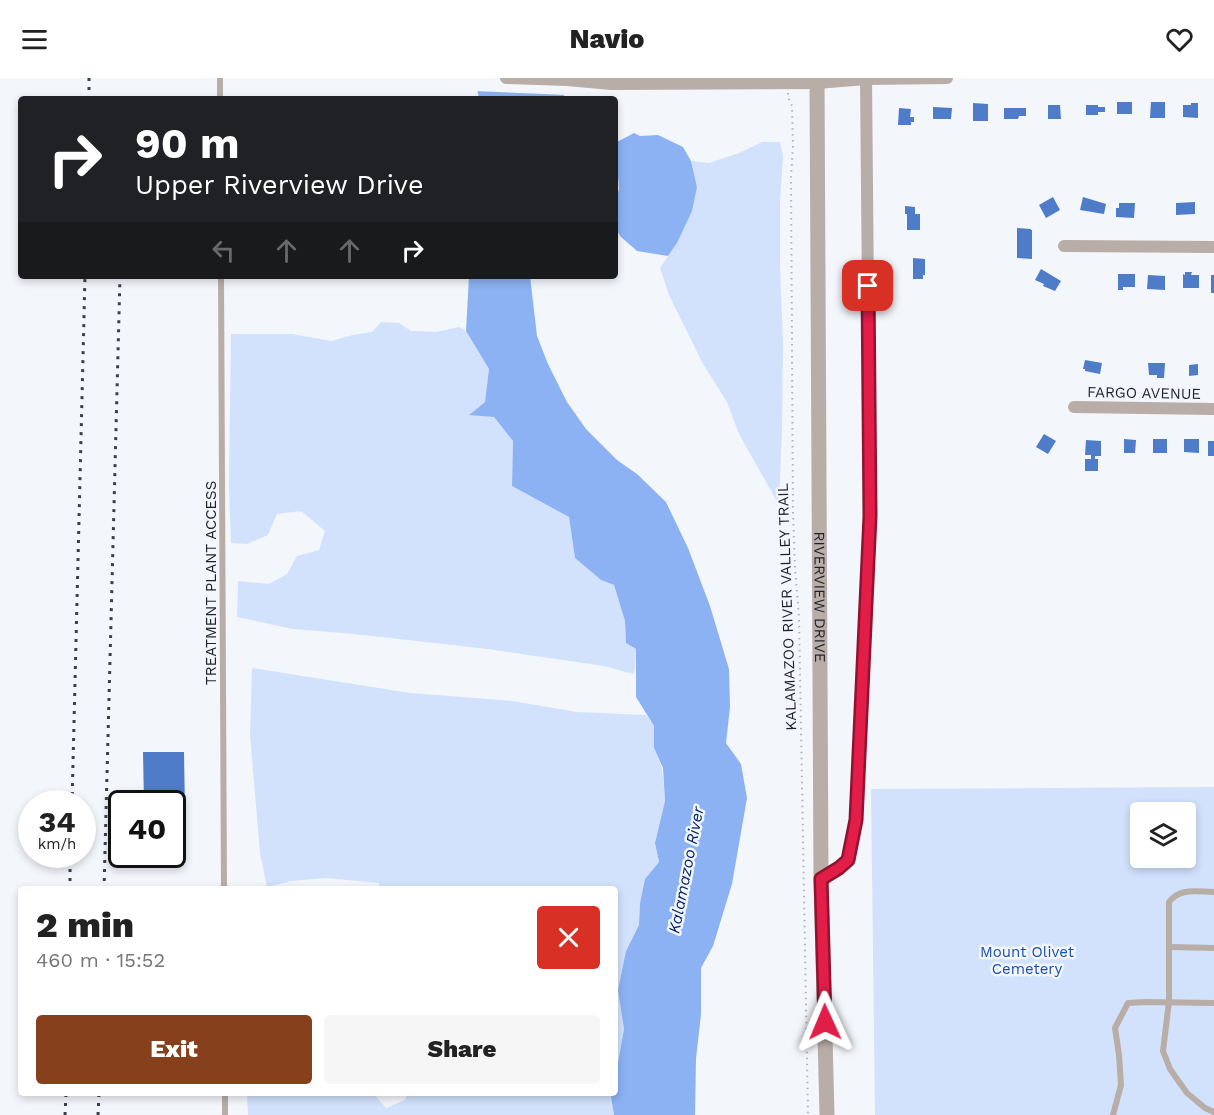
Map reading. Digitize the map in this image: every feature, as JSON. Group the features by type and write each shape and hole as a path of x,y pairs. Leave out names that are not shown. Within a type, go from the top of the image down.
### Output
{"street":[{"path":"506,78 610,81 817,81 947,78"},
{"path":"821,879 848,860 856,820 870,516 866,79"},
{"name":"RIVERVIEW DRIVE","path":"817,81 821,879 827,1115"},
{"path":"1065,246 1214,247"},
{"name":"FARGO AVENUE","path":"1074,407 1214,409"}],"lane":[{"path":"220,78 220,96"},
{"name":"TREATMENT PLANT ACCESS","path":"221,279 224,886"},
{"path":"1214,892 1184,891 1175,895 1169,902 1169,1002 1163,1051 1170,1069 1187,1093 1205,1108 1214,1112"},
{"path":"1169,947 1214,948"},
{"path":"1113,1115 1121,1085 1115,1028 1128,1003 1214,1003"},
{"path":"225,1096 225,1115"}],"path":[{"name":"KALAMAZOO RIVER VALLEY TRAIL","path":"789,99 792,106 794,512 799,617 808,1115"}],"green space":[{"path":"762,142 780,142 783,156 780,203 783,344 779,505 739,434 727,402 703,364 669,295 660,268 677,243 697,187 691,161 709,163"},
{"path":"381,322 399,323 411,331 436,332 459,327 466,331 489,369 485,402 470,414 494,417 513,441 512,486 569,517 575,558 601,580 614,585 625,621 626,643 636,649 633,674 604,666 488,649 293,629 237,617 238,581 269,584 287,574 297,556 319,550 325,531 301,511 277,514 268,535 247,544 231,543 229,486 231,334 292,334 331,341 372,332"},
{"path":"252,668 410,693 512,701 577,712 646,715 654,726 654,748 662,768 665,801 655,843 659,862 645,879 640,903 639,925 626,951 618,990 618,886 379,886 379,883 326,878 267,886 260,853 250,735"},
{"name":"Mount Olivet Cemetery","path":"1214,787 1214,1115 875,1115 871,789"},
{"path":"618,990 624,1029 618,1063"},
{"path":"247,1096 376,1096 386,1108 405,1100 406,1096 611,1096 614,1115 248,1115"}],"water":[{"path":"475,78 564,78 564,96 478,96"},
{"path":"634,133 640,136 658,135 683,147 691,161 697,187 692,211 677,243 668,256 637,251 618,232 618,141"},
{"name":"Kalamazoo River","path":"469,279 530,279 537,336 567,402 586,429 617,460 637,474 666,502 688,548 710,606 729,669 730,707 726,743 741,764 747,798 732,884 713,946 701,968 701,1014 696,1059 695,1115 614,1115 611,1097 618,1096 618,1063 624,1029 618,990 626,951 639,925 640,903 645,879 659,862 655,843 665,801 663,768 654,748 654,726 636,697 636,649 626,643 625,621 614,585 601,580 575,558 569,517 512,486 513,441 494,417 469,415 485,402 489,369 466,331"}],"pier":[{"path":"472,78 567,78 566,95 474,91"}],"building":[{"path":"1117,102 1132,102 1132,114 1117,114"},
{"path":"1151,102 1165,102 1165,118 1150,118"},
{"path":"973,103 988,104 988,121 973,121"},
{"path":"1191,103 1198,103 1198,118 1183,117 1183,105 1191,105"},
{"path":"1048,105 1060,105 1061,119 1048,119"},
{"path":"1086,105 1105,107 1105,112 1098,112 1098,115 1086,115"},
{"path":"933,107 952,108 951,119 933,119"},
{"path":"899,108 911,109 910,117 914,117 914,122 911,122 911,125 898,125"},
{"path":"1004,108 1026,108 1026,116 1019,116 1018,119 1004,119"},
{"path":"1053,197 1060,210 1046,218 1039,205"},
{"path":"1083,197 1106,204 1104,214 1080,210"},
{"path":"1195,202 1195,214 1176,215 1176,203"},
{"path":"1119,203 1135,203 1134,218 1116,217 1116,208 1119,208"},
{"path":"905,206 915,207 915,214 920,214 920,230 907,230"},
{"path":"1017,228 1032,230 1032,259 1017,258"},
{"path":"913,258 925,259 923,279 913,279"},
{"path":"1041,269 1061,281 1055,291 1035,280"},
{"path":"1185,272 1199,275 1199,288 1183,288"},
{"path":"1118,274 1135,274 1135,287 1123,287 1123,290 1118,290"},
{"path":"1148,275 1165,276 1165,290 1147,289"},
{"path":"1211,275 1214,275 1214,293 1211,293"},
{"path":"1085,360 1102,363 1100,374 1085,371 1083,369"},
{"path":"1148,363 1165,363 1164,378 1149,375"},
{"path":"1198,364 1198,375 1189,376 1189,365"},
{"path":"1044,434 1056,441 1048,454 1036,447"},
{"path":"1124,439 1136,440 1135,453 1124,453"},
{"path":"1153,439 1167,439 1167,453 1153,453"},
{"path":"1184,439 1199,439 1199,453 1184,452"},
{"path":"1086,440 1101,441 1101,456 1095,456 1095,459 1098,459 1098,471 1085,471 1085,459 1091,459 1091,455 1085,455"},
{"path":"1208,441 1214,441 1214,456 1208,456"},
{"path":"143,752 184,752 185,790 144,790"}],"railway":[{"path":"89,78 89,96"},
{"path":"72,790 85,279"},
{"path":"104,886 120,279"},
{"path":"70,868 70,886"},
{"path":"65,1115 66,1096"},
{"path":"98,1115 99,1096"}],"route":[{"path":"825,1022 821,879 848,860 856,820 870,516 868,286"}]}
